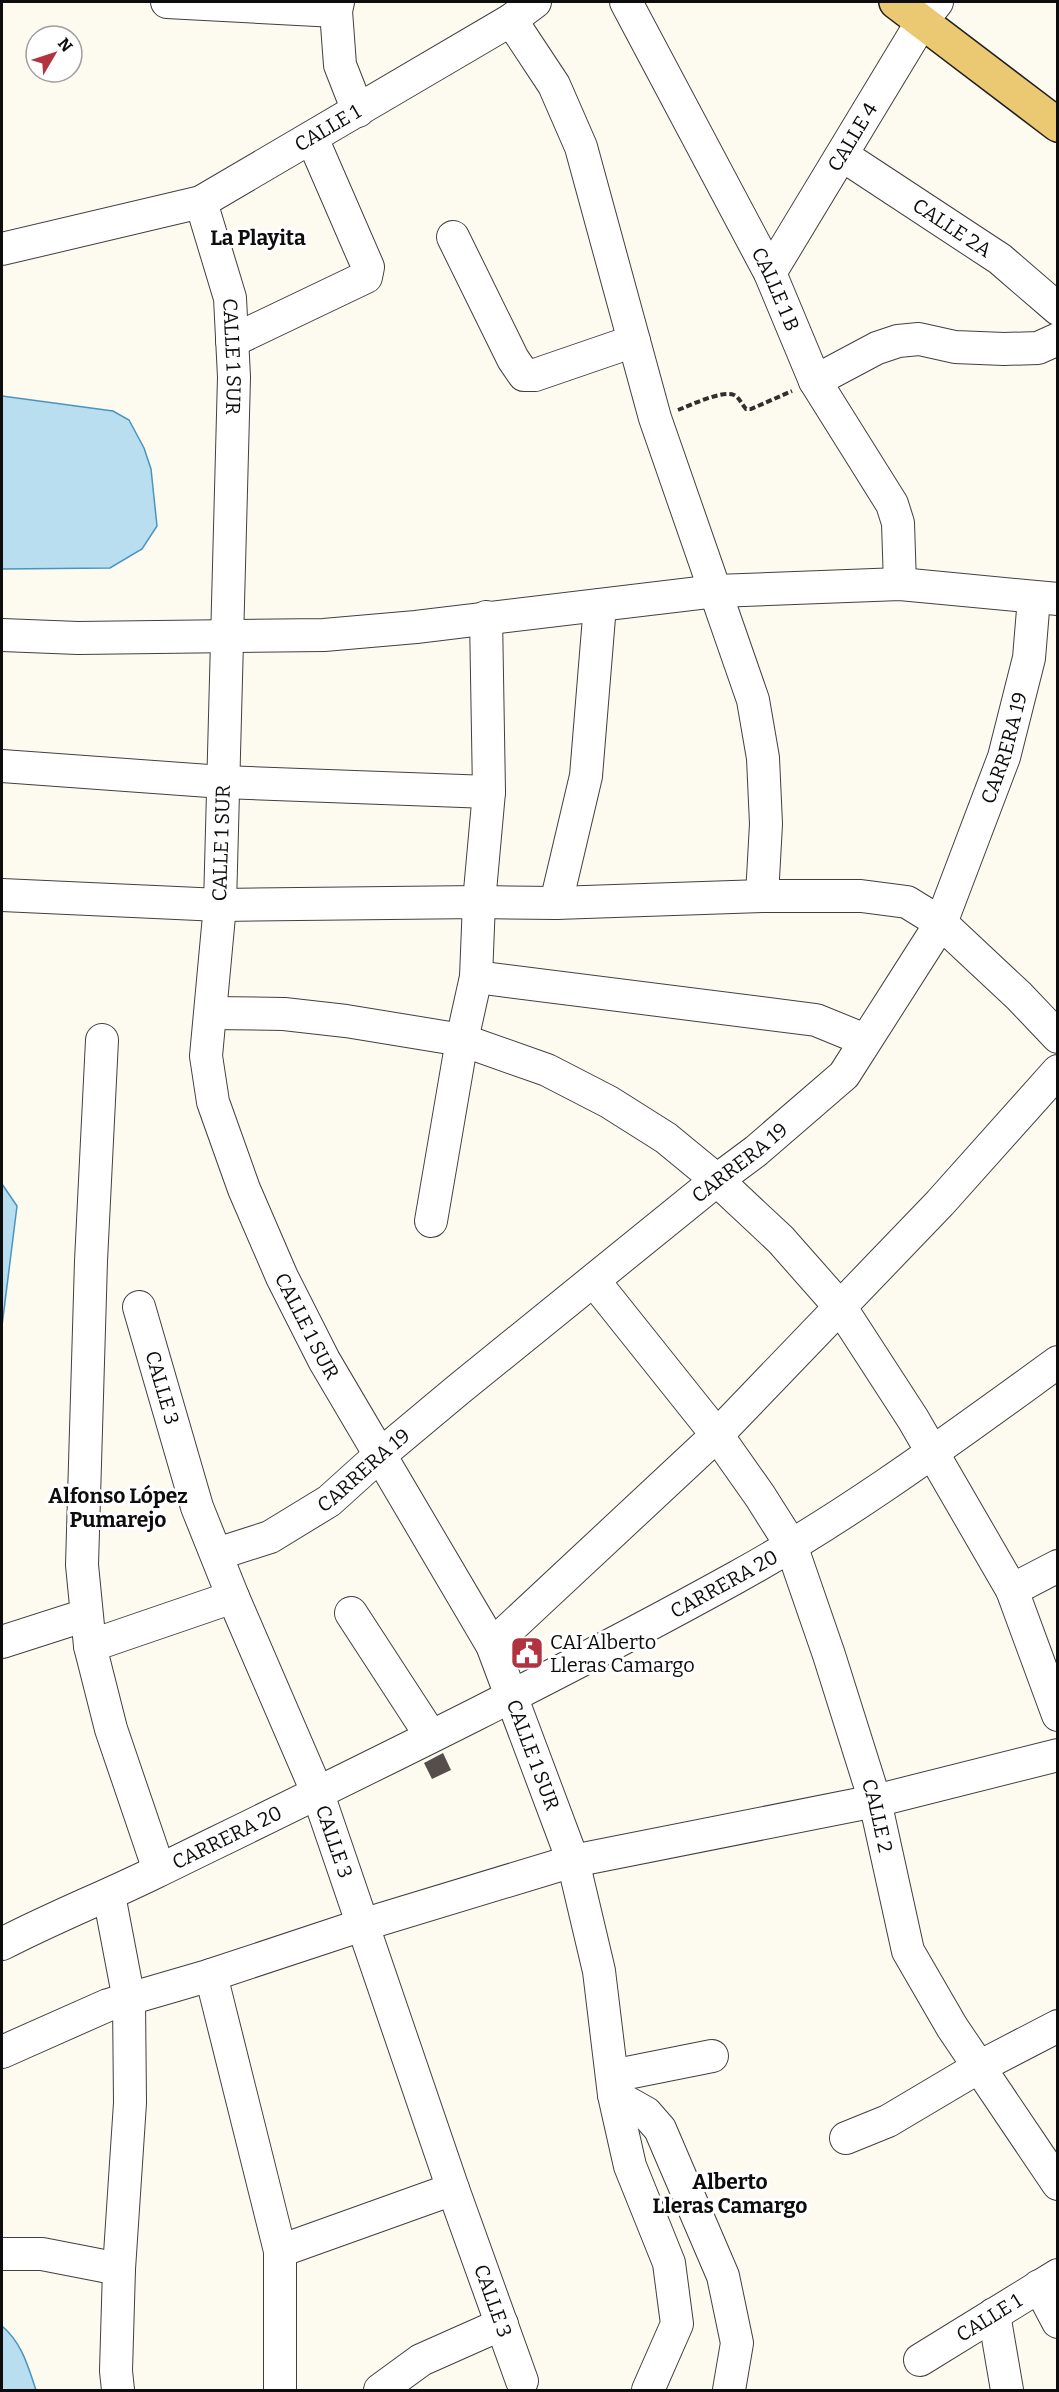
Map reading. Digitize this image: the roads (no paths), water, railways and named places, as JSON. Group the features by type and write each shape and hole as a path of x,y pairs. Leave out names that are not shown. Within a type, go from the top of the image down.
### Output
{"main road":[{"path":"896,2 930,11 1058,124"}],"street":[{"path":"167,2 337,6"},
{"name":"CALLE 1 B","path":"626,2 770,273 815,381 892,504 898,523 900,584"},
{"name":"CALLE 1","path":"2,249 201,202 358,111 340,65 337,6"},
{"path":"358,111 523,11 581,147 655,418 753,700 763,758 766,824 762,896"},
{"name":"CALLE 4","path":"770,273 930,11"},
{"path":"232,341 366,277 368,267 312,138"},
{"name":"CALLE 2A","path":"842,155 1000,259 1058,309"},
{"name":"CALLE 1 SUR","path":"201,202 230,298 234,377 220,905 206,1056 213,1102 244,1190 282,1277 324,1360 492,1645 573,1861 599,1971 613,2085 630,2166 669,2263 677,2324 648,2391"},
{"path":"453,237 513,359 524,375 534,375 634,341"},
{"path":"815,381 867,353 898,341 919,339 955,347 1004,349 1038,348 1058,339"},
{"path":"2,635 78,638 324,635 416,627 716,591 900,584 1046,599"},
{"name":"CARRERA 19","path":"217,1554 270,1537 329,1501 380,1455 717,1180 756,1151 844,1075 941,923 1004,757 1046,599"},
{"path":"556,903 586,776 600,605"},
{"path":"430,1221 462,1040 476,977 479,902 489,792 486,617"},
{"path":"2,766 223,782 489,792"},
{"path":"2,895 220,905 556,903 762,896 861,896 907,902 941,923 1058,1036"},
{"path":"476,977 816,1020 865,1040"},
{"path":"211,1013 284,1014 346,1021 462,1040 548,1070 609,1101 666,1137 717,1180 781,1240 841,1308 934,1452 1012,1590 1058,1715"},
{"path":"102,1040 96,1139 82,1565 90,1646 111,1729 159,1870"},
{"path":"492,1645 717,1436 940,1203 1058,1071"},
{"name":"CALLE 2","path":"594,1281 717,1436 760,1496 791,1545 830,1655 875,1801 908,1951 952,2027 1058,2184"},
{"name":"CALLE 3","path":"139,1306 197,1507 233,1598 318,1794 453,2189 522,2381"},
{"name":"CARRERA 20","path":"2,1944 318,1794 512,1696 737,1577 791,1545 934,1452 1058,1362"},
{"path":"1012,1590 1058,1566"},
{"path":"90,1646 233,1598"},
{"path":"351,1613 431,1736"},
{"path":"2,1642 86,1615"},
{"path":"2,2052 108,2005 211,1975 362,1924 573,1861 875,1801 1058,1755"},
{"path":"109,1895 129,2000 130,2103 119,2269 116,2371 118,2391"},
{"path":"211,1975 280,2251 280,2391"},
{"path":"846,2138 888,2121 979,2067 1058,2026"},
{"path":"613,2085 712,2056"},
{"path":"613,2085 646,2113 660,2129 723,2276 737,2343 729,2391"},
{"path":"280,2251 453,2189"},
{"path":"2,2254 42,2254 119,2269"},
{"path":"1048,2281 1058,2322"},
{"name":"CALLE 1","path":"920,2360 1048,2281"},
{"path":"994,2314 1007,2391"},
{"path":"380,2391 421,2360 502,2324"}],"water":[{"path":"2,396 113,411 129,420 144,448 151,469 157,526 142,549 110,568 2,569"},
{"path":"2,1184 17,1206 2,1326"},
{"path":"2,2326 19,2347 36,2390 2,2390"}],"place":[{"name":"CAI Alberto Lleras Camargo","path":"527,1653"}],"district":[{"name":"La Playita","path":"258,238"},
{"name":"Alfonso López Pumarejo","path":"118,1508"},
{"name":"Alberto Lleras Camargo","path":"730,2194"}]}
